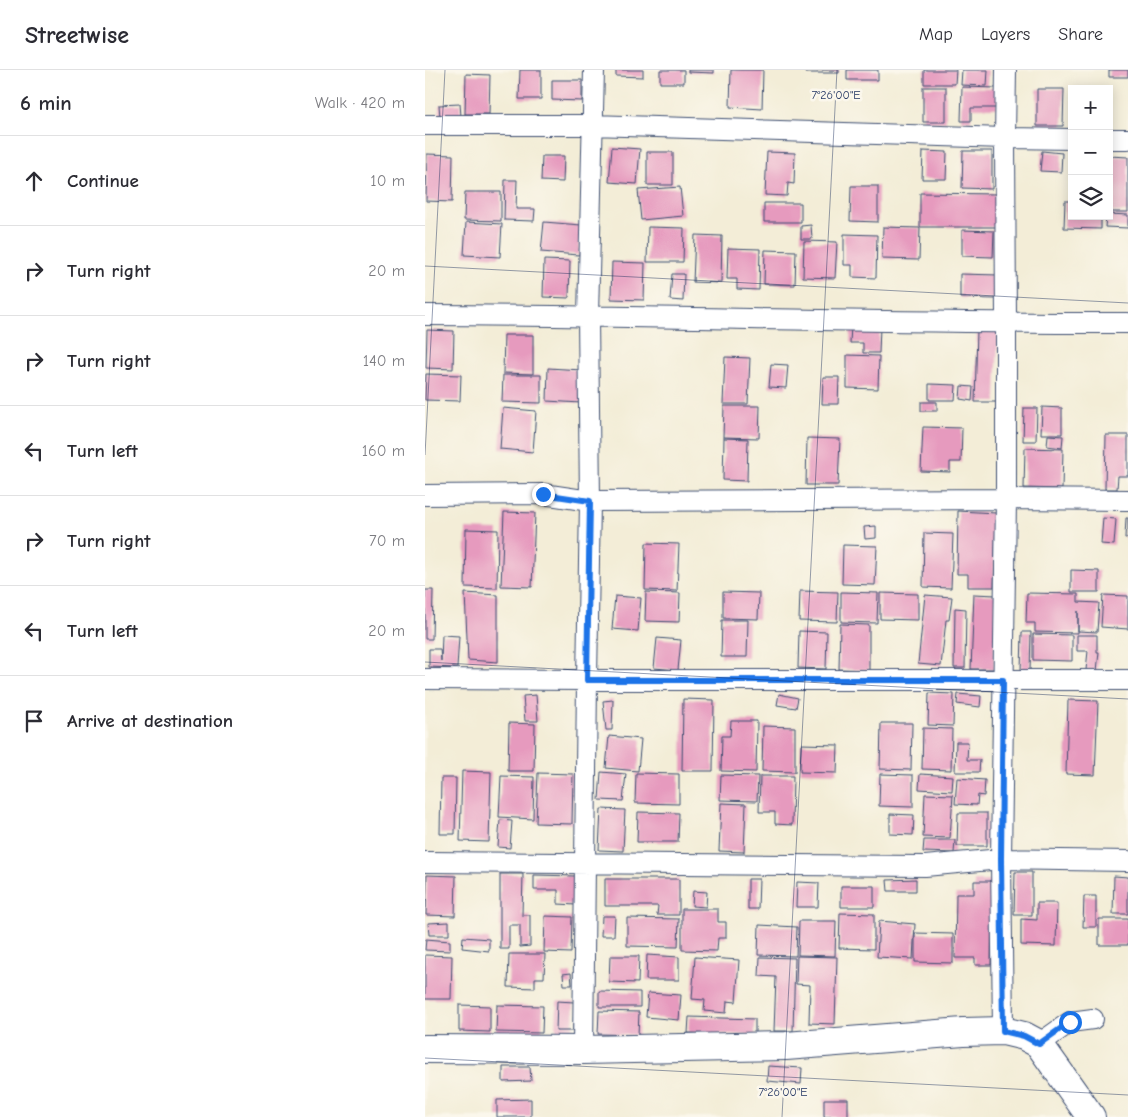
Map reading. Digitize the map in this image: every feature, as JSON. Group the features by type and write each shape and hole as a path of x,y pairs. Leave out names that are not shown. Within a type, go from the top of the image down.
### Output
{"street":[{"path":"583,1050 590,501 588,316 594,70"},
{"path":"1003,1031 1001,859 1006,499 1006,70"},
{"path":"425,125 593,125 1068,139"},
{"path":"1113,139 1128,139"},
{"path":"425,315 1128,323"},
{"path":"425,495 543,494 590,501 1128,500"},
{"path":"425,679 1128,680"},
{"path":"425,862 925,866 1001,859 1128,861"},
{"path":"1039,1044 1070,1022 1093,1019"},
{"path":"425,1050 583,1050 786,1046 963,1032 1003,1031 1024,1036 1039,1044 1091,1117"}],"building":[{"path":"520,70 541,70 541,99 519,99"},
{"path":"616,70 643,70 643,77 616,76"},
{"path":"660,70 684,70 684,83 660,83"},
{"path":"688,70 714,70 714,73 688,72"},
{"path":"731,70 763,70 762,109 730,107"},
{"path":"805,70 839,70 839,73 805,73"},
{"path":"847,70 878,70 878,80 847,80"},
{"path":"924,70 956,70 955,84 924,84"},
{"path":"962,70 988,70 987,86 961,85"},
{"path":"1109,70 1128,70 1128,77 1109,77"},
{"path":"466,74 490,75 489,114 465,114"},
{"path":"552,80 582,80 582,101 552,100"},
{"path":"923,87 946,87 946,122 923,122"},
{"path":"962,87 997,88 997,108 971,108 971,121 961,121"},
{"path":"1037,89 1064,89 1063,126 1037,126"},
{"path":"460,104 461,116 440,117 439,105"},
{"path":"612,147 640,149 637,184 609,182"},
{"path":"923,151 947,152 946,179 922,179"},
{"path":"963,151 992,151 992,189 962,188"},
{"path":"1042,151 1062,153 1061,172 1040,171"},
{"path":"647,152 673,152 673,185 647,185"},
{"path":"767,152 795,153 794,184 788,183 787,196 765,195"},
{"path":"427,154 453,155 452,202 426,201"},
{"path":"542,156 564,156 563,182 541,181"},
{"path":"1113,156 1128,157 1128,212 1113,212"},
{"path":"505,180 517,180 516,209 535,209 534,221 504,220"},
{"path":"851,186 878,186 878,222 850,221"},
{"path":"680,187 683,216 641,220 638,190"},
{"path":"465,192 501,192 501,221 464,220"},
{"path":"920,193 997,194 997,227 920,227"},
{"path":"1065,201 1068,201 1068,220 1101,220 1101,229 1064,228"},
{"path":"764,203 801,203 801,222 764,222"},
{"path":"1113,214 1128,215 1128,228 1105,227 1106,220 1113,220"},
{"path":"466,222 502,224 500,257 464,255"},
{"path":"544,222 581,225 579,255 541,252"},
{"path":"811,225 812,239 801,239 801,226"},
{"path":"648,227 684,228 683,262 647,262"},
{"path":"883,227 920,228 919,260 882,259"},
{"path":"962,230 994,231 993,257 962,256"},
{"path":"844,234 877,235 876,278 852,277 852,265 844,265"},
{"path":"695,235 722,236 721,283 693,282"},
{"path":"804,241 837,242 835,278 803,277"},
{"path":"728,248 760,249 759,290 737,289 737,279 727,279"},
{"path":"765,250 796,251 795,285 764,284"},
{"path":"544,260 570,261 569,298 543,297"},
{"path":"612,262 645,263 644,300 611,299"},
{"path":"672,274 684,274 683,301 670,300"},
{"path":"960,274 998,275 997,299 960,298"},
{"path":"851,326 880,327 879,353 863,353 863,343 850,343"},
{"path":"427,330 454,331 453,369 426,368"},
{"path":"977,330 998,330 996,402 975,402"},
{"path":"504,335 533,335 533,374 503,373"},
{"path":"847,355 879,356 878,389 847,388"},
{"path":"725,357 750,358 748,404 723,404"},
{"path":"771,364 788,365 786,388 769,387"},
{"path":"548,368 582,370 581,403 547,401"},
{"path":"426,374 461,375 460,401 425,400"},
{"path":"503,375 541,375 541,403 502,402"},
{"path":"823,377 839,377 838,404 822,404"},
{"path":"929,384 956,385 955,400 929,400"},
{"path":"961,386 973,387 972,401 960,399"},
{"path":"921,402 937,402 937,411 921,411"},
{"path":"724,406 760,406 759,438 723,437"},
{"path":"1042,407 1062,408 1062,434 1041,434"},
{"path":"503,408 536,411 533,452 500,449"},
{"path":"1024,408 1037,408 1036,441 1023,441"},
{"path":"923,427 962,428 961,462 950,462 950,472 921,471"},
{"path":"1048,435 1063,436 1062,448 1047,446"},
{"path":"1106,435 1128,435 1128,476 1118,476 1117,489 1105,489"},
{"path":"724,438 748,439 747,481 723,480"},
{"path":"807,438 840,439 838,485 806,485"},
{"path":"1025,448 1063,449 1062,489 1024,488"},
{"path":"958,511 996,513 994,587 968,587 968,574 957,574"},
{"path":"504,512 535,513 532,587 501,586"},
{"path":"1103,518 1116,519 1114,545 1101,544"},
{"path":"1126,518 1128,518 1128,538 1125,538"},
{"path":"876,526 876,538 865,539 864,527"},
{"path":"466,529 498,530 497,588 465,587"},
{"path":"924,533 953,534 951,588 923,587"},
{"path":"646,543 679,544 677,591 645,590"},
{"path":"843,545 877,546 875,585 842,584"},
{"path":"1071,570 1099,571 1099,592 1071,592"},
{"path":"425,590 433,590 432,639 425,639"},
{"path":"800,591 838,592 837,622 799,621"},
{"path":"646,592 680,593 679,622 645,621"},
{"path":"723,592 759,593 758,619 723,618"},
{"path":"841,592 878,593 877,623 841,622"},
{"path":"465,593 498,595 498,662 468,660"},
{"path":"880,593 918,594 918,620 880,619"},
{"path":"1027,593 1078,594 1078,602 1099,603 1097,632 1035,632 1035,623 1026,623"},
{"path":"974,594 996,595 994,669 971,669"},
{"path":"925,595 952,597 949,620 946,620 941,666 918,664"},
{"path":"1103,595 1128,596 1128,629 1101,627"},
{"path":"615,596 641,598 638,631 612,629"},
{"path":"955,608 966,609 965,668 954,668"},
{"path":"722,620 748,620 747,657 721,657"},
{"path":"840,624 869,625 869,670 839,669"},
{"path":"799,631 827,632 826,669 798,668"},
{"path":"1022,632 1031,632 1030,671 1021,671"},
{"path":"1033,634 1072,635 1072,661 1033,660"},
{"path":"442,635 459,636 457,668 429,667 429,649 440,649 441,661"},
{"path":"1077,635 1097,635 1097,652 1099,652 1097,671 1086,670 1088,651 1077,651"},
{"path":"657,638 681,640 678,670 654,668"},
{"path":"929,693 954,694 953,726 928,725"},
{"path":"779,694 798,698 796,708 777,705"},
{"path":"958,694 981,696 980,707 957,704"},
{"path":"536,695 538,721 525,721 523,696"},
{"path":"683,699 714,700 713,771 682,771"},
{"path":"613,700 612,730 606,730 603,701"},
{"path":"1068,700 1098,701 1095,775 1066,774"},
{"path":"731,721 757,721 756,772 721,771 722,736 730,736"},
{"path":"509,723 535,724 534,771 508,771"},
{"path":"881,723 912,723 911,770 880,769"},
{"path":"763,726 795,727 795,772 762,771"},
{"path":"923,728 952,729 951,770 922,769"},
{"path":"609,736 641,739 638,771 606,768"},
{"path":"956,742 968,742 967,760 980,760 979,772 955,772"},
{"path":"801,744 838,745 837,773 800,772"},
{"path":"462,771 491,772 489,842 460,841"},
{"path":"601,772 626,774 623,801 599,800"},
{"path":"538,773 573,774 572,824 536,823"},
{"path":"636,773 679,774 679,804 635,803"},
{"path":"880,774 913,775 913,807 879,806"},
{"path":"920,774 953,776 952,791 919,789"},
{"path":"721,775 758,776 757,801 720,800"},
{"path":"501,776 534,777 533,819 499,817"},
{"path":"760,776 793,776 792,825 775,824 775,812 759,812"},
{"path":"441,778 456,778 455,834 440,834"},
{"path":"957,778 985,780 984,796 978,795 977,805 955,804"},
{"path":"925,794 953,795 950,838 923,837"},
{"path":"721,803 746,804 744,852 719,851"},
{"path":"601,809 625,810 623,851 599,850"},
{"path":"638,812 679,813 678,842 637,842"},
{"path":"958,813 987,813 987,846 957,846"},
{"path":"890,814 914,815 913,835 890,834"},
{"path":"500,820 512,821 510,848 498,847"},
{"path":"924,840 955,840 954,853 923,852"},
{"path":"1015,872 1032,872 1032,915 1014,915"},
{"path":"500,874 523,874 522,915 530,915 530,946 520,947 520,925 509,925 509,949 500,949"},
{"path":"427,875 456,876 455,916 426,915"},
{"path":"534,875 576,876 576,905 558,904 558,890 534,890"},
{"path":"1114,876 1128,877 1128,914 1113,914"},
{"path":"605,879 679,879 679,915 657,915 658,906 605,906"},
{"path":"748,879 759,879 758,909 748,909"},
{"path":"916,879 916,891 888,891 887,880"},
{"path":"974,881 992,881 991,965 975,965 975,958 955,958 956,894 974,894"},
{"path":"797,882 819,883 818,907 796,907"},
{"path":"841,886 874,886 874,907 841,907"},
{"path":"693,891 707,892 706,907 692,906"},
{"path":"1084,896 1096,896 1096,927 1083,927"},
{"path":"1037,903 1057,903 1056,946 1021,945 1021,919 1037,920"},
{"path":"682,909 718,909 718,922 726,922 726,938 718,938 717,951 682,950"},
{"path":"840,913 874,914 874,949 839,948"},
{"path":"545,916 572,917 571,953 544,952"},
{"path":"602,916 615,916 614,936 601,936"},
{"path":"627,918 679,919 678,947 627,946"},
{"path":"1099,919 1128,919 1128,945 1099,945"},
{"path":"799,921 836,921 835,956 798,955"},
{"path":"879,921 915,924 913,959 877,957"},
{"path":"449,922 449,935 429,935 428,923"},
{"path":"759,925 797,927 796,956 758,955"},
{"path":"915,933 953,934 953,963 915,962"},
{"path":"463,937 489,939 489,951 462,948"},
{"path":"426,939 450,941 450,951 425,950"},
{"path":"509,954 545,954 544,978 535,978 535,988 508,987"},
{"path":"425,955 452,956 451,999 425,999"},
{"path":"647,955 679,957 679,980 646,980"},
{"path":"610,956 639,956 638,983 609,982"},
{"path":"797,956 837,957 835,1024 809,1023 810,985 796,984"},
{"path":"695,957 739,960 736,1002 727,1001 726,1013 704,1011 705,1000 692,999"},
{"path":"760,957 795,958 793,1031 774,1031 776,977 759,976"},
{"path":"571,973 572,985 564,985 563,974"},
{"path":"599,991 640,992 640,1007 599,1007"},
{"path":"648,993 681,995 679,1020 646,1017"},
{"path":"557,1001 574,1002 573,1031 556,1031"},
{"path":"459,1005 490,1006 490,1032 459,1031"},
{"path":"497,1005 543,1006 542,1033 496,1032"},
{"path":"599,1011 639,1012 638,1035 598,1034"},
{"path":"689,1017 755,1019 755,1035 688,1033"},
{"path":"768,1066 802,1068 801,1084 767,1081"},
{"path":"503,1067 530,1067 531,1081 503,1082"},
{"path":"531,1099 531,1117 497,1117 497,1100"},
{"path":"824,1099 848,1099 848,1117 824,1117"}],"route":[{"path":"543,494 590,501 587,680 1003,680 1001,859 1003,1031 1024,1036 1039,1044 1070,1022"}]}
